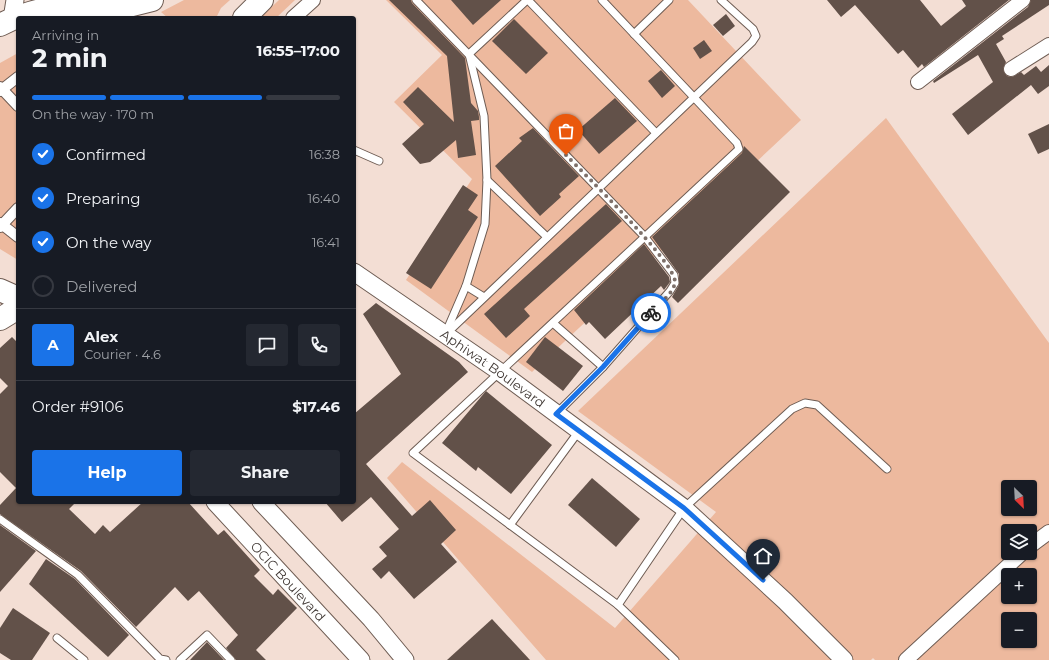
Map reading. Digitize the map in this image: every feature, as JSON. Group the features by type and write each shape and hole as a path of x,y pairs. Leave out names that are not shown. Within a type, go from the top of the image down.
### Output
{"highway":[{"path":"6,17 58,8 89,5 120,8 152,0"},
{"path":"246,16 262,0"},
{"path":"89,5 115,16"},
{"path":"0,290 16,297"},
{"path":"0,320 16,309"}],"street":[{"path":"296,16 313,0"},
{"path":"918,82 1023,0"},
{"path":"1011,69 1049,46"},
{"path":"16,78 1,89 16,104"},
{"path":"16,210 1,225 16,236"},
{"name":"Aphiwat Boulevard","path":"356,273 500,372 684,508 785,601 844,660"},
{"name":"OCIC Boulevard","path":"217,504 361,660"},
{"path":"263,504 371,619 405,660"},
{"path":"1037,541 1049,532"},
{"path":"906,660 1014,560"}],"lane":[{"path":"416,0 644,237 674,274 675,283 670,291 603,367 556,414"},
{"path":"469,54 528,0 656,133"},
{"path":"602,0 737,143 739,149 413,453 618,604 675,660"},
{"path":"634,34 669,0"},
{"path":"444,335 694,98 756,36 753,29 721,0"},
{"path":"444,335 466,286 485,224 487,180 484,116 469,54"},
{"path":"356,151 379,160"},
{"path":"487,180 547,237"},
{"path":"466,286 484,297"},
{"path":"553,323 603,367"},
{"path":"618,604 684,508 776,422 792,409 804,403 817,404 887,469"},
{"path":"510,525 579,431"},
{"path":"0,519 78,575 162,660"},
{"path":"180,660 208,635 231,660"},
{"path":"57,638 84,660"}],"shaded area":[{"path":"184,0 230,0 221,8 217,16 166,16 161,12"},
{"path":"279,0 295,0 278,16 262,16"},
{"path":"386,0 688,0 801,120 532,372 406,280 472,179 394,102 442,55"},
{"path":"16,54 16,259 0,249 0,63"},
{"path":"886,118 1049,343 1049,660 875,660 873,658 871,660 546,660 387,478 402,462 615,628 716,512 578,411"}],"building":[{"path":"389,0 411,0 412,3 465,58 471,103 478,111 479,117 479,120 471,121 476,155 458,158 456,140 430,162 420,164 402,144 424,124 403,102 418,87 454,122 447,56"},
{"path":"451,0 501,0 473,25"},
{"path":"827,0 920,0 941,26 966,6 962,0 1009,0 924,67 922,64 918,68 903,50 898,54 855,5 841,17"},
{"path":"1031,0 1049,0 1049,5 1002,36 1004,39 996,44 1006,62 1003,69 1007,76 1012,77 1021,72 1024,75 1036,66 1041,72 1049,65 1049,86 1038,94 1031,85 968,135 952,114 993,82 978,55 934,83 933,81 1028,7"},
{"path":"726,14 735,26 723,36 713,25"},
{"path":"514,19 548,53 526,74 492,41"},
{"path":"704,40 712,51 700,59 693,48"},
{"path":"661,70 675,86 662,98 648,81"},
{"path":"615,98 637,121 599,154 578,130"},
{"path":"1049,124 1049,149 1038,154 1028,134"},
{"path":"533,128 579,176 559,194 561,197 540,216 495,166 522,141 519,138"},
{"path":"744,146 790,192 678,303 672,297 679,285 679,274 652,237 742,153"},
{"path":"463,185 478,195 468,210 478,217 431,289 406,273"},
{"path":"606,204 622,221 524,309 530,316 506,338 484,314"},
{"path":"644,244 669,277 670,282 664,290 661,286 605,339 589,322 586,325 574,310"},
{"path":"376,303 459,362 468,372 366,464 412,516 430,500 456,530 441,544 457,562 414,599 389,571 381,579 372,569 387,556 379,547 399,529 371,497 342,522 327,504 356,504 356,412 401,374 363,314"},
{"path":"12,337 16,341 16,488 0,472 0,394 8,386 0,378 0,348"},
{"path":"545,337 583,366 563,391 526,362"},
{"path":"486,391 552,445 511,494 478,467 476,471 442,443"},
{"path":"592,478 640,519 616,547 568,505"},
{"path":"16,488 16,504 74,504 69,509 95,534 103,525 110,532 141,504 190,504 218,535 224,530 260,570 254,576 273,595 278,589 297,608 256,650 266,660 236,660 226,648 238,635 199,591 188,601 175,587 136,627 81,571 0,514 0,505"},
{"path":"0,525 36,551 0,592"},
{"path":"46,559 75,579 129,635 108,657 29,584"},
{"path":"13,608 50,633 32,660 11,660 0,653 0,628"},
{"path":"492,619 530,660 447,660"},
{"path":"207,642 224,660 190,660"}],"way so far":[{"path":"566,155 644,237 674,274 675,283 651,313"}],"route":[{"path":"651,313 603,367 556,414 684,508 763,580"}]}
